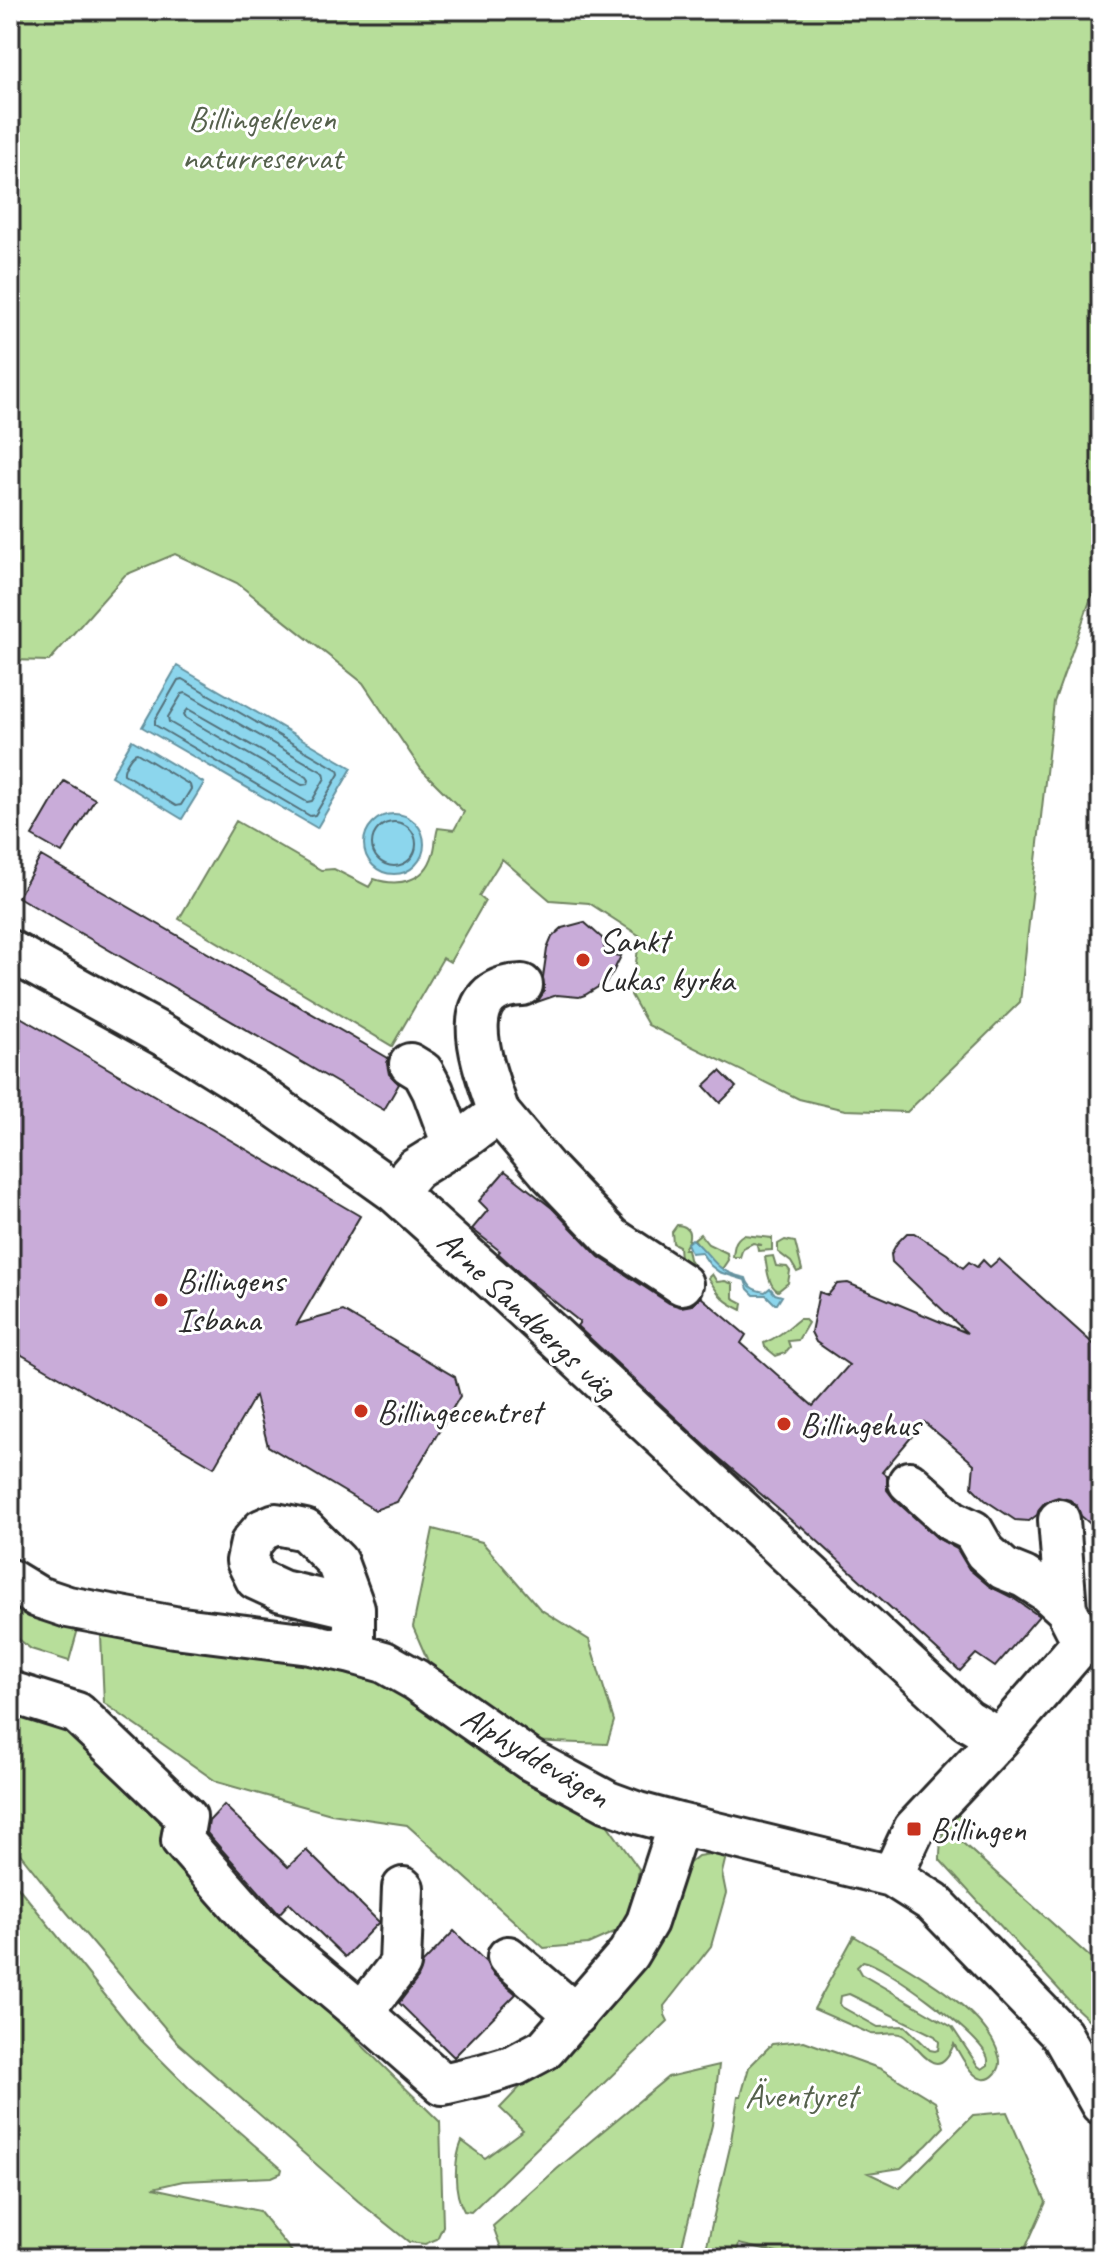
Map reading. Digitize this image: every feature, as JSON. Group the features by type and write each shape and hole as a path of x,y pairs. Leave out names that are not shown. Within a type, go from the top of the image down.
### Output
{"street":[{"name":"Arne Sandbergs väg","path":"10,951 142,1023 255,1092 395,1192 967,1720 999,1739"},
{"path":"522,985 507,986 490,996 480,1010 477,1023 478,1040 499,1113 549,1172 612,1238 682,1284"},
{"path":"410,1064 423,1072 453,1145"},
{"path":"395,1192 415,1169 499,1113"},
{"path":"909,1482 952,1521 973,1531 985,1552 1004,1569 1046,1591 1083,1633"},
{"path":"1059,1520 1083,1633"},
{"name":"Alphyddevägen","path":"10,1580 38,1597 68,1607 132,1620 310,1644 384,1662 416,1680 530,1760 608,1802 679,1824 892,1876 933,1902 1062,2035 1101,2104"},
{"path":"352,1653 354,1608"},
{"path":"892,1876 914,1829 999,1739 1083,1633"},
{"path":"10,1692 77,1713 186,1817 182,1840 256,1924 443,2084 515,2065 545,2049 576,2015 628,1954 647,1922 679,1824"},
{"path":"362,2013 400,1964 403,1888"},
{"path":"508,1957 576,2015"},
{"name":"Alphyddevägen","path":"1062,2035 1101,2050"}],"green space":[{"name":"Billingekleven naturreservat","path":"10,10 1101,10 1101,582 1091,598 1054,702 1020,1002 907,1112 845,1110 799,1099 648,1025 631,995 640,936 589,903 550,900 502,859 479,896 485,901 450,962 443,958 392,1046 179,919 236,821 321,870 334,869 369,887 374,879 401,882 424,871 434,851 438,828 454,830 464,812 421,769 363,683 237,583 175,554 125,575 49,661 10,660"},
{"path":"677,1225 688,1231 689,1238 684,1249 687,1249 693,1265 690,1267 682,1260 679,1246 673,1243 672,1232"},
{"path":"700,1234 708,1244 727,1253 728,1260 722,1269 711,1261 694,1239"},
{"path":"743,1235 772,1238 772,1250 758,1251 757,1245 762,1245 753,1243 743,1248 740,1257 733,1257 736,1242"},
{"path":"785,1240 795,1242 802,1270 797,1272 791,1262 778,1252 778,1244"},
{"path":"773,1256 776,1266 787,1267 790,1271 788,1283 778,1291 770,1281 765,1257"},
{"path":"712,1274 717,1282 733,1284 733,1298 743,1303 742,1310 718,1293 708,1278"},
{"path":"799,1319 808,1323 798,1340 788,1341 790,1347 785,1353 776,1356 765,1347 764,1343"},
{"path":"433,1529 482,1542 540,1609 589,1640 614,1721 607,1744 525,1741 431,1668 413,1627"},
{"path":"10,1600 78,1629 69,1661 31,1649 10,1632"},
{"path":"101,1636 170,1641 297,1658 409,1689 606,1823 639,1869 630,1925 588,1944 544,1948 407,1825 331,1814 217,1782 104,1703"},
{"path":"10,1702 65,1716 148,1792 210,1896 440,2122 443,2226 437,2239 425,2244 409,2242 177,2042 64,1909 10,1841"},
{"path":"957,1814 966,1821 955,1836 1101,1967 1101,2027 1075,2007 940,1860 942,1835"},
{"path":"698,1856 726,1856 722,1873 726,1893 711,1946 664,2006 668,2021 471,2212 464,2211 456,2176 462,2141 485,2158 523,2130 500,2108 629,1974 687,1865"},
{"path":"10,1877 141,2040 191,2090 282,2169 281,2173 272,2177 183,2181 153,2188 259,2211 297,2258 10,2258"},
{"path":"854,1936 915,1972 959,2003 991,2038 999,2056 999,2067 996,2073 983,2079 971,2071 954,2044 941,2062 934,2063 899,2034 871,2034 814,2009","holes":["863,1961 909,1986 965,2030 988,2057 988,2065 982,2069 978,2066 952,2027 861,1974 857,1967","849,1994 935,2036 939,2042 938,2050 930,2050 905,2026 878,2027 842,2007 841,1996"]},
{"name":"Äventyret","path":"804,2041 881,2069 935,2102 944,2127 901,2168 868,2173 900,2188 973,2115 1007,2112 1046,2202 1021,2258 798,2258 739,2244 735,2258 704,2258 730,2147 738,2096 741,2096 749,2067 772,2044"},
{"path":"719,2065 712,2125 679,2258 504,2256 493,2226 557,2169 668,2077"}],"water":[{"path":"177,666 352,768 317,828 142,727"},
{"path":"132,740 204,783 182,819 111,776"},
{"path":"394,814 405,816 415,823 422,833 422,855 415,865 405,872 394,874 383,872 373,865 366,855 364,844 366,833 373,823 383,816"},
{"path":"692,1239 720,1267 746,1278 752,1288 765,1292 770,1288 782,1296 777,1304 766,1295 754,1295 745,1280 719,1272 701,1252 691,1253 687,1243"}],"building":[{"path":"64,781 95,799 62,853 32,836"},
{"path":"41,856 388,1058 389,1074 399,1084 384,1110 18,897"},
{"name":"Sankt Lukas kyrka","path":"584,922 602,938 606,954 621,956 613,972 606,982 585,995 557,995 537,1002 544,992 547,949 552,937 562,928"},
{"name":"Billingens Isbana","path":"10,1011 360,1216 297,1324 343,1311 455,1377 460,1396 397,1502 375,1510 268,1446 255,1396 214,1467 10,1348"},
{"path":"720,1071 736,1087 720,1103 704,1086"},
{"name":"Billingehus","path":"505,1171 552,1208 599,1257 669,1303 681,1307 692,1305 701,1297 746,1335 741,1343 813,1406 849,1365 816,1342 811,1332 819,1292 828,1295 837,1284 848,1283 967,1333 892,1262 891,1254 907,1233 914,1233 963,1268 969,1262 977,1267 983,1260 990,1267 999,1259 1101,1351 1101,1533 1081,1516 1070,1500 1058,1497 1045,1502 1029,1521 1015,1520 972,1487 974,1464 924,1422 882,1472 887,1476 887,1490 937,1538 957,1549 969,1569 989,1586 1039,1616 995,1667 976,1654 960,1671 801,1526 711,1451 577,1326 580,1322 525,1278 498,1253 500,1251 472,1229 488,1210 479,1201"},
{"path":"224,1805 288,1867 306,1850 379,1922 345,1957 289,1903 279,1914 207,1833 209,1821"},
{"path":"454,1931 516,1994 454,2057 399,2003 418,1978 423,1963"}],"place":[{"name":"Sankt Lukas kyrka","path":"583,960"},
{"name":"Billingens Isbana","path":"161,1300"},
{"name":"Billingecentret","path":"361,1411"},
{"name":"Billingehus","path":"784,1424"},
{"name":"Billingen","path":"914,1829"}]}
